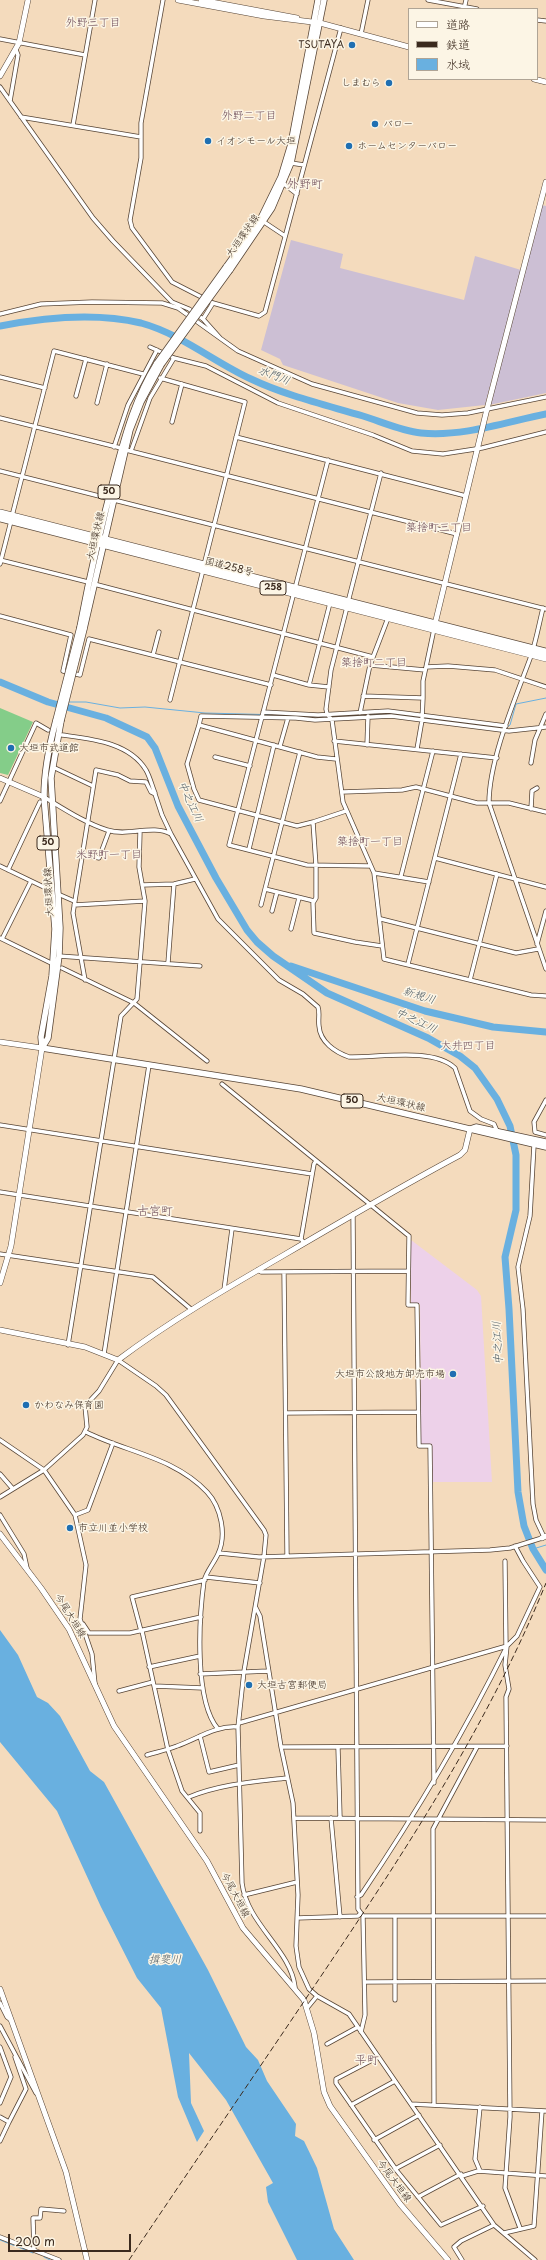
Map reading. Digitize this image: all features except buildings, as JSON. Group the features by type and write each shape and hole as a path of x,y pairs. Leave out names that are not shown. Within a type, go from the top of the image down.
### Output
{"highway":[{"name":"国道258号","path":"0,513 12,518 203,568 532,652 546,658"},
{"name":"国道258号","path":"0,518 12,518"},
{"name":"国道258号","path":"295,591 330,603 347,604 388,618 435,627"},
{"name":"国道258号","path":"532,652 546,652"}],"main road":[{"name":"大垣環状線","path":"100,541 114,500 136,401 159,364 228,268 260,220 281,177 291,144 318,0"},
{"name":"大垣環状線","path":"228,268 264,222 284,184 291,163 324,0"},
{"name":"大垣環状線","path":"56,967 56,893 42,800 49,746 58,721 82,628 100,541 107,498 126,450"},
{"name":"大垣環状線","path":"58,721 51,778 51,802 59,956 42,1037 42,1048 301,1089 470,1129 475,1132 500,1133 546,1147"},
{"name":"大垣環状線","path":"532,1143 546,1142"}],"street":[{"path":"0,76 19,43 28,0"},
{"path":"73,125 96,0"},
{"path":"163,0 142,123 141,158 130,220 132,228 172,282 213,304 259,316 263,315 297,194 340,28"},
{"path":"178,0 264,16 314,22"},
{"path":"201,0 314,22 408,47"},
{"path":"361,34 368,0"},
{"path":"428,0 464,8 466,0"},
{"path":"0,39 86,55"},
{"path":"10,101 18,55 16,50"},
{"path":"0,87 93,218 171,304 238,351 330,390 430,415 486,411 546,397"},
{"path":"21,117 141,137"},
{"path":"291,163 304,165"},
{"path":"417,749 422,718 422,687 425,669 486,411 546,182"},
{"path":"284,184 297,194"},
{"path":"264,222 285,236"},
{"path":"0,314 41,304 151,302 171,304 189,309 203,319 221,339"},
{"path":"203,319 213,304"},
{"path":"150,347 174,358 206,366 278,403 373,435 412,451 443,454 546,432"},
{"path":"114,447 128,405 158,350"},
{"path":"144,374 54,351 0,561 337,646 373,657"},
{"path":"126,450 160,378 174,358"},
{"path":"76,396 86,359"},
{"path":"97,403 107,364"},
{"path":"0,377 45,388"},
{"path":"160,378 244,400 245,402 170,700"},
{"path":"172,422 182,384"},
{"path":"0,418 457,534"},
{"path":"236,437 466,496"},
{"path":"328,460 274,675 229,845 316,866 371,866"},
{"path":"0,471 107,498"},
{"path":"381,474 337,646 326,709 327,714 332,720 336,759 346,811 374,873 381,919 384,959 531,995 546,996"},
{"path":"114,500 545,609 532,652 505,728 491,778 489,803 546,969"},
{"path":"309,684 330,603"},
{"path":"0,616 71,635 63,671 80,675 89,639 271,685"},
{"path":"360,713 370,665 388,618"},
{"path":"153,655 159,632"},
{"path":"370,665 425,669 448,666 495,670 546,686"},
{"path":"274,675 309,684 329,687"},
{"path":"363,696 423,698"},
{"path":"346,811 297,826 199,800 194,789 187,764 201,716 368,713 388,711 422,718"},
{"path":"367,744 368,713"},
{"path":"531,763 535,740 546,714"},
{"path":"263,715 332,720 391,716 422,718 523,731 546,727"},
{"path":"280,746 288,718"},
{"path":"0,801 36,723 48,730"},
{"path":"198,725 317,757 336,759"},
{"path":"62,735 102,741 126,752 146,770 162,815 210,906 231,932 279,980 308,997 318,1006 321,1036 329,1046 338,1053 349,1057 422,1055 438,1058 450,1063 455,1068 470,1111 481,1119 494,1124 500,1133"},
{"path":"334,741 497,758"},
{"path":"249,849 274,745"},
{"path":"401,876 433,751"},
{"path":"260,905 284,822 300,752"},
{"path":"408,964 461,754"},
{"path":"215,757 250,766"},
{"path":"55,768 93,786"},
{"path":"85,980 73,913 96,770 118,775 130,781 145,780 155,794"},
{"path":"0,778 42,800 51,802 109,831 140,832 163,830 171,834"},
{"path":"342,792 402,790 416,787 477,803 509,803 546,812"},
{"path":"531,809 532,790 537,788"},
{"path":"8,870 42,800"},
{"path":"314,822 316,866 314,933 382,946"},
{"path":"82,854 99,858 109,831"},
{"path":"68,1345 120,1016 125,1009 133,1004 137,999 145,901 138,867 140,832"},
{"path":"435,858 546,887"},
{"path":"0,872 1,866 74,903 145,901"},
{"path":"374,873 401,876 429,882"},
{"path":"470,980 497,874"},
{"path":"142,885 174,884 195,878"},
{"path":"31,881 1,939 133,1004 207,1061"},
{"path":"168,963 174,884"},
{"path":"265,889 314,901"},
{"path":"272,911 277,892"},
{"path":"291,929 299,898"},
{"path":"381,919 516,953 528,952 538,946 546,911"},
{"path":"59,956 200,966"},
{"path":"0,1042 42,1048 9,1255 0,1283"},
{"path":"104,1354 149,1065"},
{"path":"222,1084 409,1236 408,1305 418,1305 419,1446 430,1446 432,1746 434,1783"},
{"path":"546,1100 534,1122 535,1132 546,1135"},
{"path":"0,1125 312,1174"},
{"path":"0,1497 44,1470 86,1432 85,1406 99,1390 118,1360 151,1336 302,1241 460,1155 465,1150 470,1129"},
{"path":"219,1553 264,1556 504,1549 544,1537 536,1520 533,1504 522,1309 518,1267 530,1216 532,1143"},
{"path":"302,1241 312,1174 316,1161"},
{"path":"0,1192 302,1241"},
{"path":"353,1214 358,1817 357,1897 362,1915 365,1982 365,2015 361,2032"},
{"path":"224,1290 232,1229"},
{"path":"0,1254 153,1277 192,1310"},
{"path":"258,1270 261,1272 408,1271"},
{"path":"284,1272 287,1555"},
{"path":"0,1330 104,1354 118,1360 156,1386 180,1414 264,1530 266,1535 264,1556 244,1671 239,1725 240,1842 244,1895 262,1930 288,1966 295,1987"},
{"path":"286,1413 418,1412"},
{"path":"86,1432 180,1469 206,1491 211,1498 222,1527 223,1537 219,1553 205,1578 201,1617 200,1674 213,1723 218,1729"},
{"path":"0,1440 44,1470 75,1515 86,1565 80,1619 92,1654 95,1685"},
{"path":"75,1515 88,1510 113,1443"},
{"path":"0,1474 13,1489"},
{"path":"0,1515 24,1554 27,1568"},
{"name":"今尾大垣線","path":"0,1534 27,1568 69,1629 114,1726 207,1861 243,1928 295,1987 308,2007 324,2092 330,2106 400,2204 448,2260"},
{"path":"357,1897 361,1895 413,1817 456,1746 506,1646 517,1636 540,1587 517,1546"},
{"path":"505,1561 505,1665 509,1689 506,1697 509,2109 505,2188 520,2228"},
{"path":"200,1831 200,1813 189,1797 182,1791 168,1750 132,1596 205,1578 260,1582"},
{"path":"256,1608 260,1616 281,1747 294,1803 297,1882 296,1946 299,1967 303,1979 317,1996 344,2010 358,2027 440,2144 483,2206 494,2225 535,2260"},
{"path":"80,1619 89,1633 141,1631 201,1617"},
{"path":"147,1755 168,1750 218,1729 239,1725 275,1712 357,1690 506,1646"},
{"path":"149,1667 200,1656"},
{"path":"200,1674 268,1671"},
{"path":"120,1691 153,1684 203,1688"},
{"path":"200,1736 209,1772 239,1765"},
{"path":"281,1747 357,1748 507,1746"},
{"path":"434,2104 433,1829 477,1747"},
{"path":"338,1748 340,1818"},
{"path":"189,1797 210,1788 239,1783 287,1778"},
{"path":"294,1818 413,1817 438,1820 546,1820"},
{"path":"331,1818 340,1916"},
{"path":"244,1895 297,1882"},
{"path":"297,1918 362,1915 546,1916"},
{"path":"395,1916 395,2000"},
{"path":"365,1982 546,1981"},
{"path":"0,1989 68,2178 87,2260"},
{"path":"308,2007 317,1996"},
{"path":"0,2004 7,2017 12,2021"},
{"path":"0,2026 14,2050 32,2089 38,2095"},
{"path":"327,2044 358,2027"},
{"path":"0,2047 10,2077 0,2104"},
{"path":"0,2141 26,2089 14,2050"},
{"path":"0,2060 3,2055"},
{"path":"378,2057 336,2079 336,2083 374,2140 395,2169 441,2225 483,2206"},
{"path":"351,2105 395,2081"},
{"path":"411,2104 434,2104 544,2111 534,2226 520,2228 504,2233"},
{"path":"480,2107 475,2159 480,2171"},
{"path":"374,2140 419,2115"},
{"path":"0,2118 9,2122"},
{"path":"395,2169 440,2144"},
{"path":"418,2197 461,2175 480,2171 546,2176"},
{"path":"34,2250 33,2218 40,2218 41,2209 64,2211"},
{"path":"59,2210 59,2215"},
{"path":"462,2260 454,2247 494,2225"},
{"path":"0,2237 59,2260"}],"shaded area":[{"path":"542,205 546,206 546,393 489,405"},
{"path":"291,240 343,254 340,268 464,300 475,256 521,270 485,405 438,410 398,403 283,365 280,359 261,350"},
{"name":"大垣市公設地方卸売市場","path":"411,1240 477,1290 481,1296 492,1482 432,1482 432,1445 421,1445 420,1304 411,1304"}],"green space":[{"name":"大垣市武道館","path":"0,708 33,722 8,775 0,773"}],"water":[{"name":"揖斐川","path":"0,1630 18,1655 37,1697 48,1703 60,1716 90,1771 104,1782 208,1970 246,2047 258,2060 267,2081 296,2124 295,2136 304,2141 317,2168 334,2229 354,2260 297,2260 268,2202 266,2187 273,2183 226,2100 189,2053 191,2103 204,2131 197,2142 178,2097 161,2008 137,1978 101,1907 57,1811 0,1742"}],"waterway":[{"name":"水門川","path":"0,326 35,320 70,317 106,318 141,323 170,334 237,372 265,385 307,400 414,432 437,434 468,431 546,414"},
{"name":"中之江川","path":"0,682 48,702 106,718 147,737 155,748 178,806 216,878 247,930 257,942 273,956 327,993 428,1038 460,1056 475,1068 497,1099 510,1126 516,1155 516,1210 505,1257 518,1492 524,1526 533,1549 546,1570"},
{"path":"506,728 510,725 516,704 546,698"},
{"name":"中之江川","path":"48,702 59,702"},
{"path":"68,702 86,702 120,708 145,707 205,713 282,715"},
{"path":"369,715 390,714 503,728"},
{"path":"335,716 366,715"},
{"path":"299,716 322,717"},
{"name":"新規川","path":"291,966 425,1011 493,1027 546,1032"},
{"path":"533,1549 546,1545"},
{"path":"0,2240 33,2253"},
{"path":"44,2257 50,2260"}],"railway":[{"path":"129,2260 346,1940 440,1792 497,1689 523,1637 546,1583"}],"place":[{"name":"TSUTAYA","path":"352,45"},
{"name":"しまむら","path":"389,83"},
{"name":"バロー","path":"375,124"},
{"name":"イオンモール大垣","path":"208,141"},
{"name":"ホームセンターバロー","path":"349,146"},
{"name":"大垣市武道館","path":"11,748"},
{"name":"大垣市公設地方卸売市場","path":"453,1374"},
{"name":"かわなみ保育園","path":"26,1405"},
{"name":"市立川並小学校","path":"70,1528"},
{"name":"大垣古宮郵便局","path":"249,1685"}],"district":[{"name":"外野三丁目","path":"93,23"},
{"name":"外野二丁目","path":"249,116"},
{"name":"外野町","path":"305,185"},
{"name":"築捨町三丁目","path":"439,528"},
{"name":"築捨町二丁目","path":"374,663"},
{"name":"築捨町一丁目","path":"370,842"},
{"name":"米野町一丁目","path":"109,855"},
{"name":"大井四丁目","path":"468,1046"},
{"name":"古宮町","path":"155,1212"},
{"name":"平町","path":"367,2061"}]}
